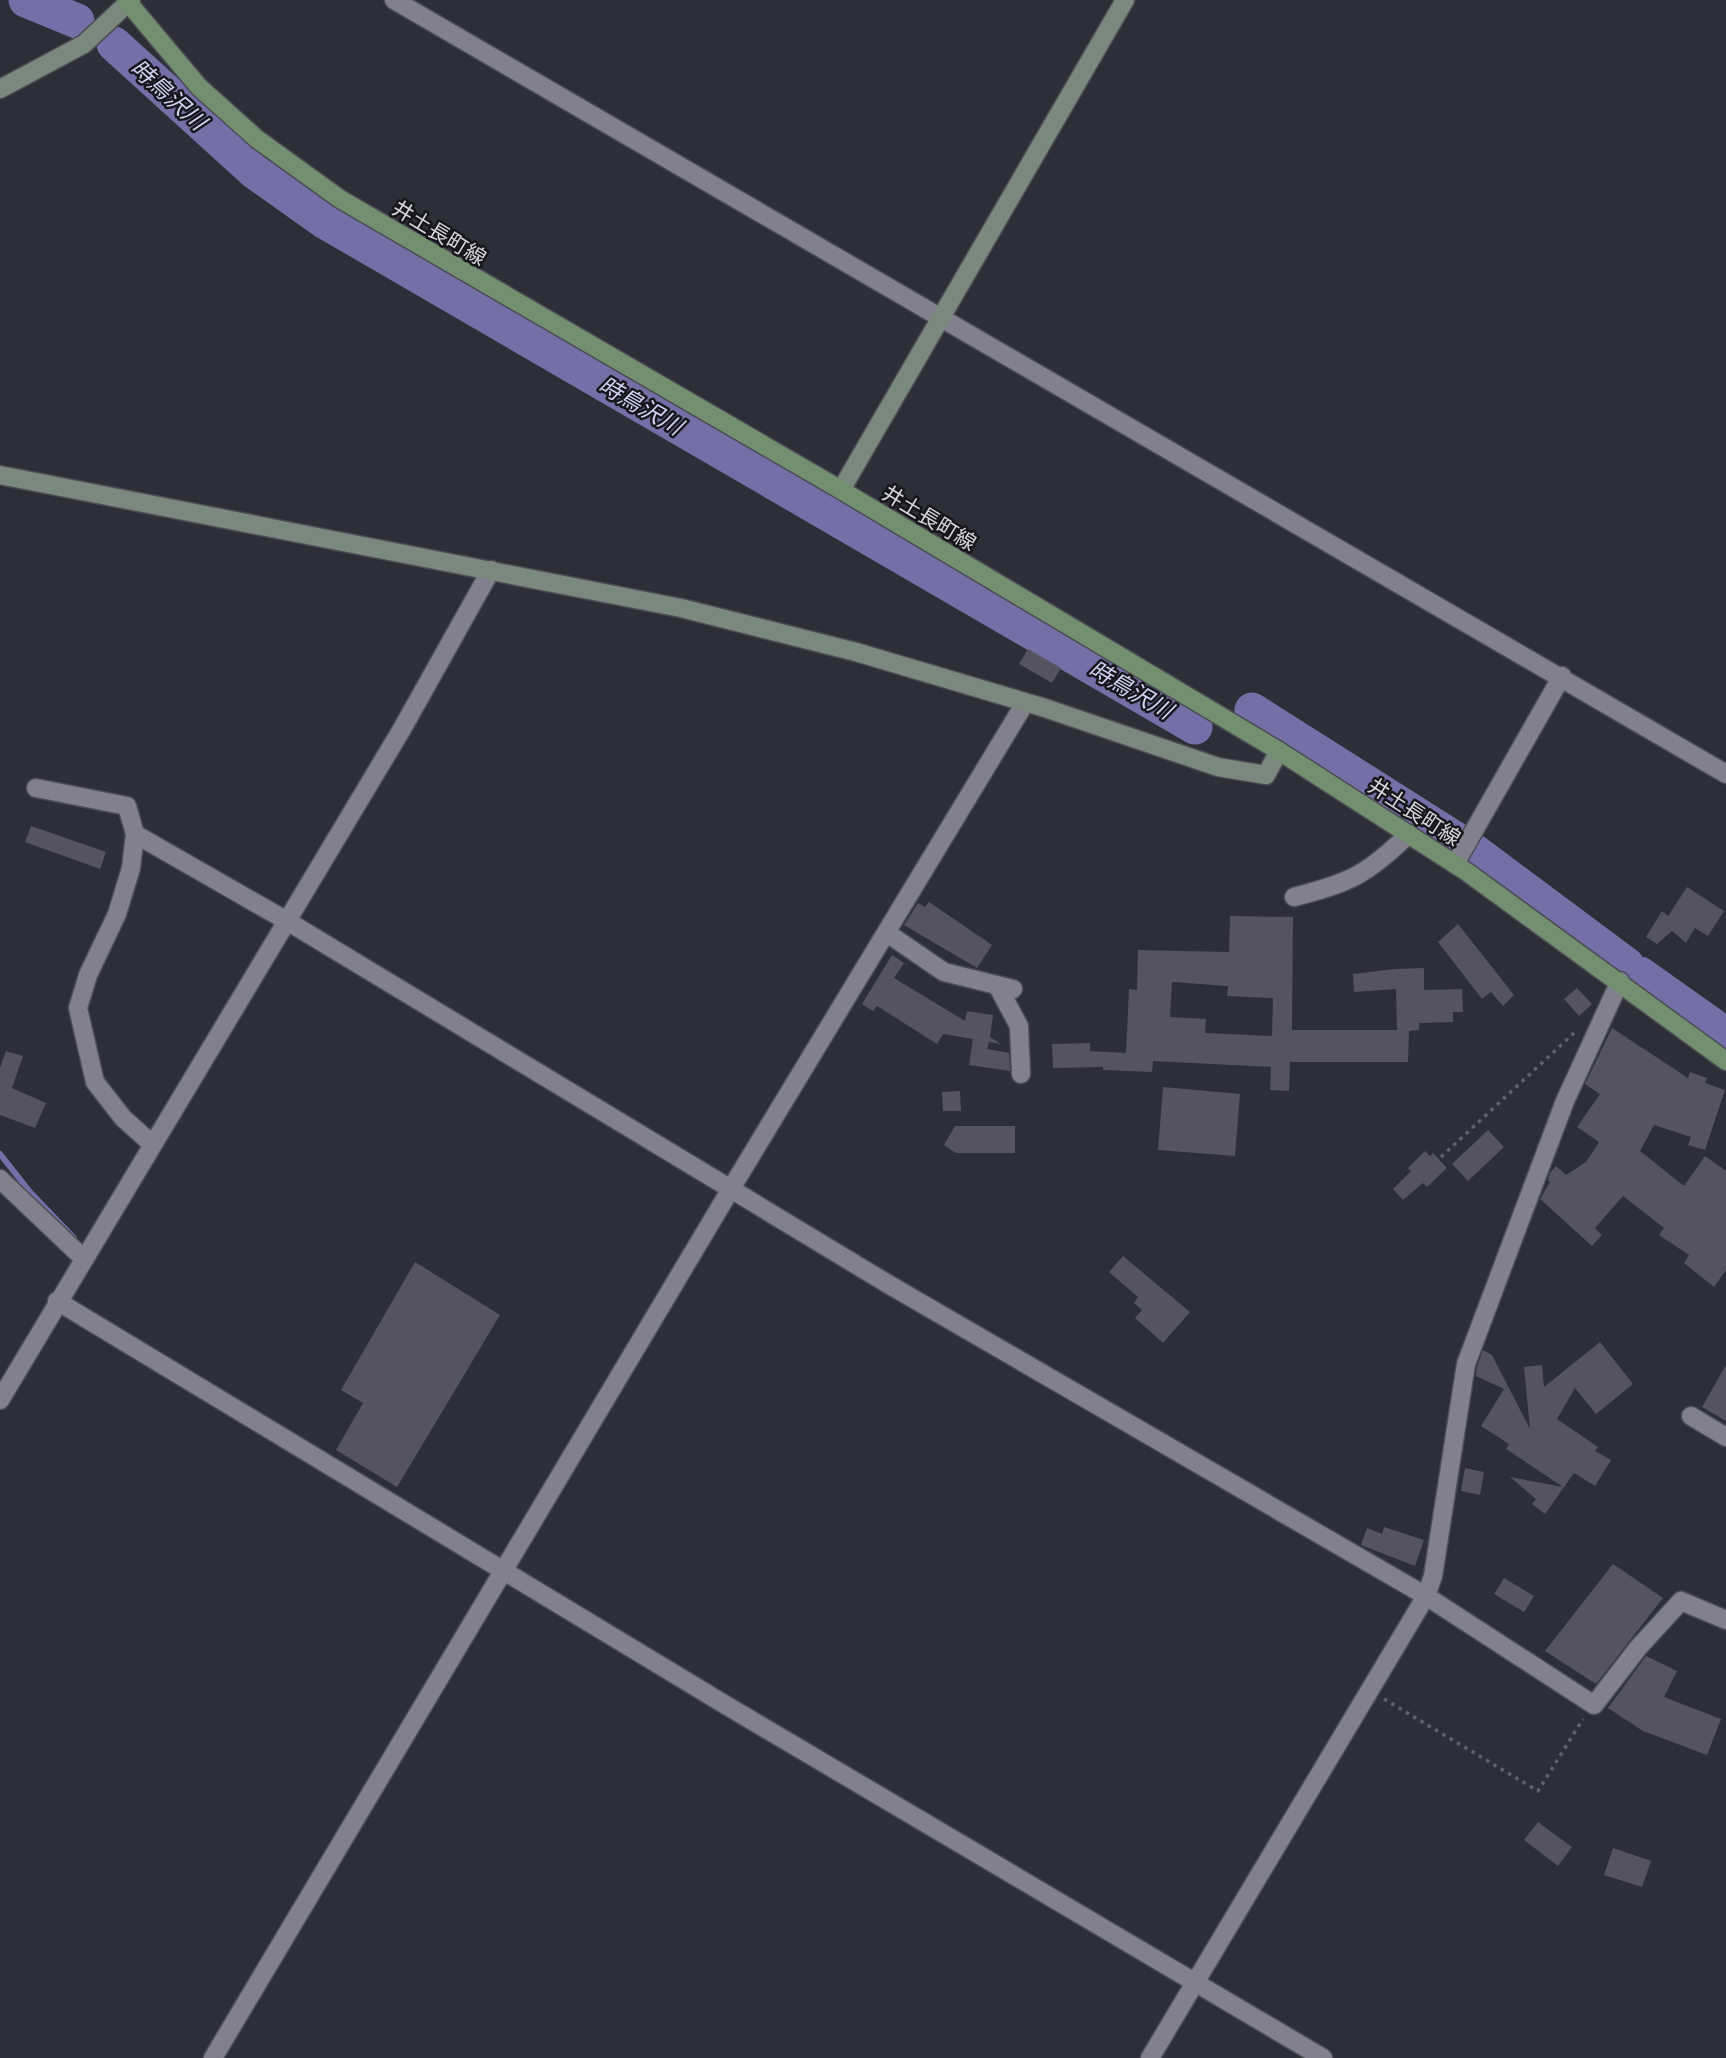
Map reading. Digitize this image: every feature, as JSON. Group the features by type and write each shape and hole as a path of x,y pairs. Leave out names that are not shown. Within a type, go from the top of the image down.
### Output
{"main road":[{"name":"井土長町線","path":"128,1 199,87 257,139 340,199 841,490 1279,751 1455,864 1620,981 1726,1061"}],"street":[{"path":"394,0 1562,676 1726,774"},
{"path":"841,490 1125,0"},
{"path":"0,89 84,44 128,1"},
{"path":"0,475 681,608 856,652 1026,703 1218,767 1266,775 1279,751"},
{"path":"0,1400 402,729 491,570"},
{"path":"1455,864 1562,676"},
{"path":"213,2058 732,1187 1026,703"},
{"path":"36,788 127,806 135,834 131,868 117,914 88,975 78,1008 95,1082 123,1118 152,1144"},
{"path":"135,834 287,921 732,1187 888,1284 1426,1596 1594,1705 1637,1648 1681,1601 1726,1620"},
{"path":"1294,897 1338,886 1372,869 1409,834"},
{"path":"887,933 944,972 1005,987 1019,1026 1021,1074"},
{"path":"1150,2058 1426,1596 1433,1576 1465,1364 1565,1101 1620,981"},
{"path":"0,1179 83,1258"},
{"path":"57,1301 729,1707 1197,1981 1323,2058"},
{"path":"1691,1416 1726,1437"}],"path":[{"path":"1441,1157 1584,1024"},
{"path":"1370,1690 1538,1791 1576,1727 1594,1705"}],"building":[{"path":"1028,649 1061,668 1052,683 1019,664"},
{"path":"31,826 106,852 100,869 25,842"},
{"path":"1687,887 1724,911 1708,936 1695,928 1686,943 1672,931 1657,944 1646,937 1662,911 1668,916"},
{"path":"929,902 992,945 977,968 904,925 918,903 925,907"},
{"path":"1230,916 1293,917 1292,1030 1397,1030 1396,989 1354,992 1353,974 1395,969 1424,968 1424,990 1462,989 1463,1012 1453,1012 1453,1022 1419,1023 1419,1030 1409,1031 1408,1062 1290,1062 1289,1091 1270,1090 1271,1067 1153,1061 1152,1072 1103,1070 1103,1067 1053,1068 1052,1044 1090,1043 1090,1051 1126,1053 1129,989 1137,990 1138,950 1229,952","holes":["1172,982 1228,986 1227,996 1273,998 1272,1036 1205,1033 1206,1019 1170,1017"]},
{"path":"1458,924 1514,995 1503,1006 1491,992 1482,999 1438,942"},
{"path":"892,955 904,963 894,978 965,1021 967,1011 993,1015 990,1037 1001,1044 989,1042 987,1049 1009,1053 1010,1071 969,1065 973,1039 943,1034 937,1044 877,1006 873,1011 862,1004"},
{"path":"1577,988 1592,1004 1579,1016 1564,999"},
{"path":"1612,1028 1688,1078 1690,1072 1707,1078 1705,1083 1725,1090 1705,1150 1688,1145 1691,1137 1654,1125 1640,1151 1684,1186 1705,1156 1726,1171 1726,1270 1714,1287 1684,1263 1689,1255 1659,1235 1664,1228 1623,1196 1595,1228 1602,1235 1592,1246 1540,1199 1550,1182 1550,1173 1556,1166 1566,1175 1586,1162 1599,1142 1577,1127 1600,1094 1585,1084"},
{"path":"6,1051 23,1056 12,1088 46,1103 35,1128 0,1115 0,1068"},
{"path":"1163,1087 1240,1094 1235,1156 1158,1150"},
{"path":"960,1091 961,1111 943,1111 942,1092"},
{"path":"955,1126 1015,1126 1015,1153 956,1153 944,1145"},
{"path":"1488,1130 1504,1147 1468,1181 1452,1164"},
{"path":"1425,1151 1430,1156 1433,1153 1447,1168 1427,1187 1423,1183 1403,1200 1393,1189 1411,1171 1408,1168"},
{"path":"1123,1256 1190,1312 1163,1343 1135,1318 1142,1310 1134,1303 1138,1297 1109,1272"},
{"path":"415,1262 500,1315 397,1487 336,1450 363,1403 341,1390"},
{"path":"1600,1342 1633,1384 1596,1414 1575,1388 1557,1419 1598,1447 1595,1451 1611,1460 1595,1486 1574,1473 1545,1514 1532,1504 1536,1499 1510,1477 1563,1487 1506,1449 1509,1444 1481,1426 1504,1389 1476,1376 1477,1367 1483,1350 1492,1355 1530,1429 1524,1367 1542,1365 1544,1387"},
{"path":"1726,1365 1726,1421 1702,1407"},
{"path":"1465,1468 1484,1472 1480,1495 1461,1491"},
{"path":"1384,1527 1424,1540 1415,1566 1361,1545 1367,1528 1382,1534"},
{"path":"1613,1564 1663,1598 1596,1684 1545,1651"},
{"path":"1504,1578 1534,1596 1524,1612 1494,1594"},
{"path":"1646,1656 1677,1671 1664,1697 1721,1719 1707,1755 1643,1731 1608,1708"},
{"path":"1538,1822 1572,1847 1558,1866 1524,1840"},
{"path":"1613,1848 1651,1861 1642,1887 1604,1875"}],"waterway":[{"name":"時鳥沢川","path":"26,0 77,21"},
{"name":"時鳥沢川","path":"114,44 255,172 324,221 1195,727"},
{"name":"時鳥沢川","path":"1252,710 1457,840"},
{"name":"時鳥沢川","path":"1474,851 1627,965"},
{"name":"時鳥沢川","path":"1640,974 1726,1035"},
{"path":"0,1154 30,1192 74,1238"}]}
